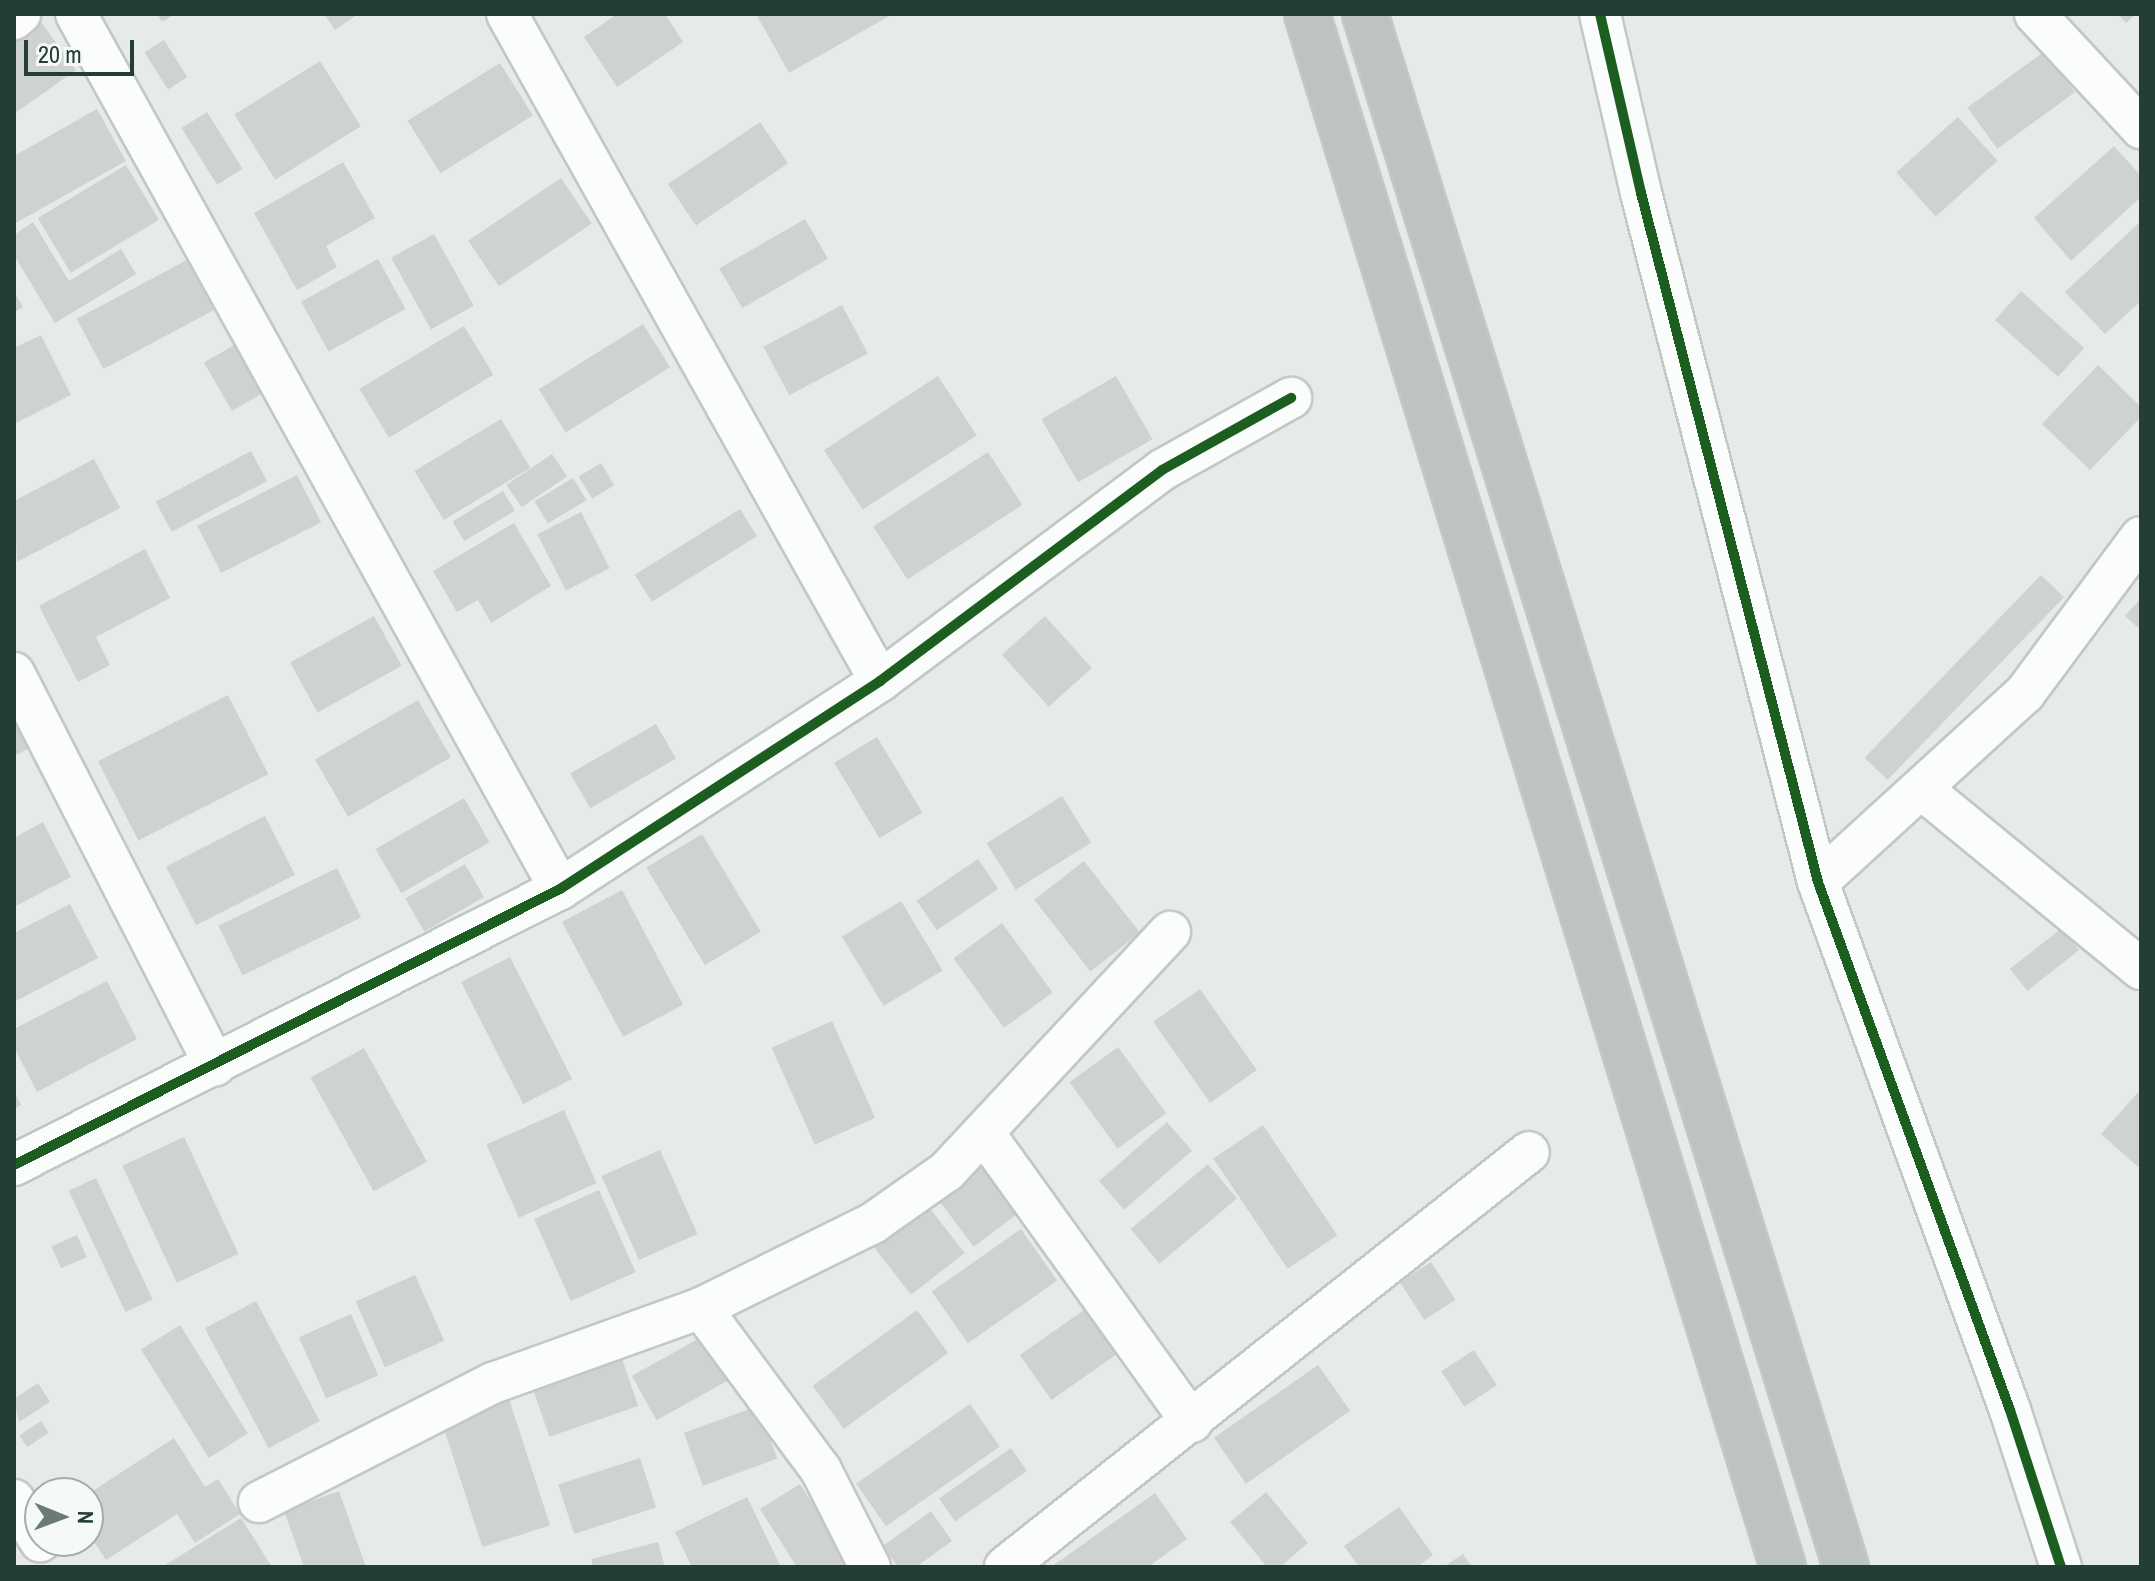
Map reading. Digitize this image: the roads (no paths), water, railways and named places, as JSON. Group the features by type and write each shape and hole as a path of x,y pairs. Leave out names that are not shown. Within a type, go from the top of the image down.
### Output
{"highway":[{"path":"1307,14 1783,1567"},
{"path":"1365,14 1846,1567"}],"street":[{"path":"14,19 20,14"},
{"path":"76,14 560,889"},
{"path":"507,14 880,681"},
{"path":"1600,14 1818,882 2005,1395 2061,1567"},
{"path":"2035,14 2141,128"},
{"path":"14,1165 560,889 880,681 1162,470 1291,398"},
{"path":"1818,882 1839,858 1923,790 2025,693 2141,537"},
{"path":"14,673 215,1065"},
{"path":"1923,790 2141,969"},
{"path":"259,1502 493,1383 701,1308 873,1223 947,1171 1170,932"},
{"path":"984,1133 1192,1422"},
{"path":"1005,1567 1192,1422 1529,1152"},
{"path":"701,1308 821,1470 870,1567"}]}
